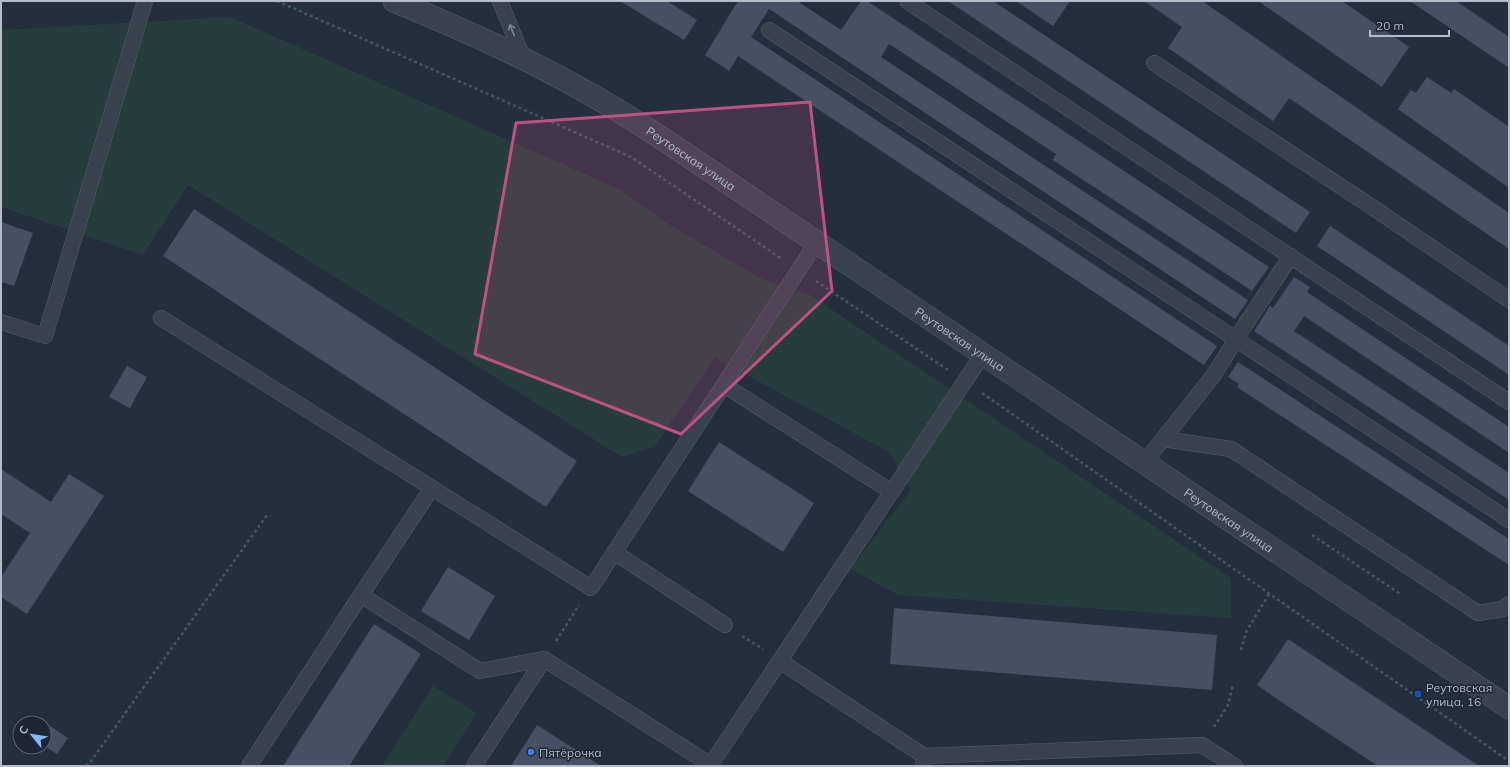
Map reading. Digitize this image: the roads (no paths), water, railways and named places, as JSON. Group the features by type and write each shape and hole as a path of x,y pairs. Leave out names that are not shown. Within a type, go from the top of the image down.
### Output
{"street":[{"name":"Реутовская улица","path":"394,1 440,20 524,60 588,92 624,114 984,354 1509,708"}],"lane":[{"path":"1,322 45,336 145,1"},
{"path":"500,1 524,60"},
{"path":"907,1 1509,402"},
{"path":"769,30 1509,520"},
{"path":"1154,63 1509,300"},
{"path":"161,318 591,588 817,242"},
{"path":"1144,463 1213,376 1291,256"},
{"path":"360,595 480,671 544,659 710,765 984,354"},
{"path":"724,385 892,492"},
{"path":"1163,439 1231,449 1478,613 1503,609 1509,604"},
{"path":"249,766 360,595 432,488"},
{"path":"614,552 725,625"},
{"path":"474,766 544,659"},
{"path":"780,661 923,761 1202,745 1235,766"}],"place":[{"name":"Реутовская улица, 16","path":"1418,694"},
{"name":"Пятёрочка","path":"531,752"}]}
